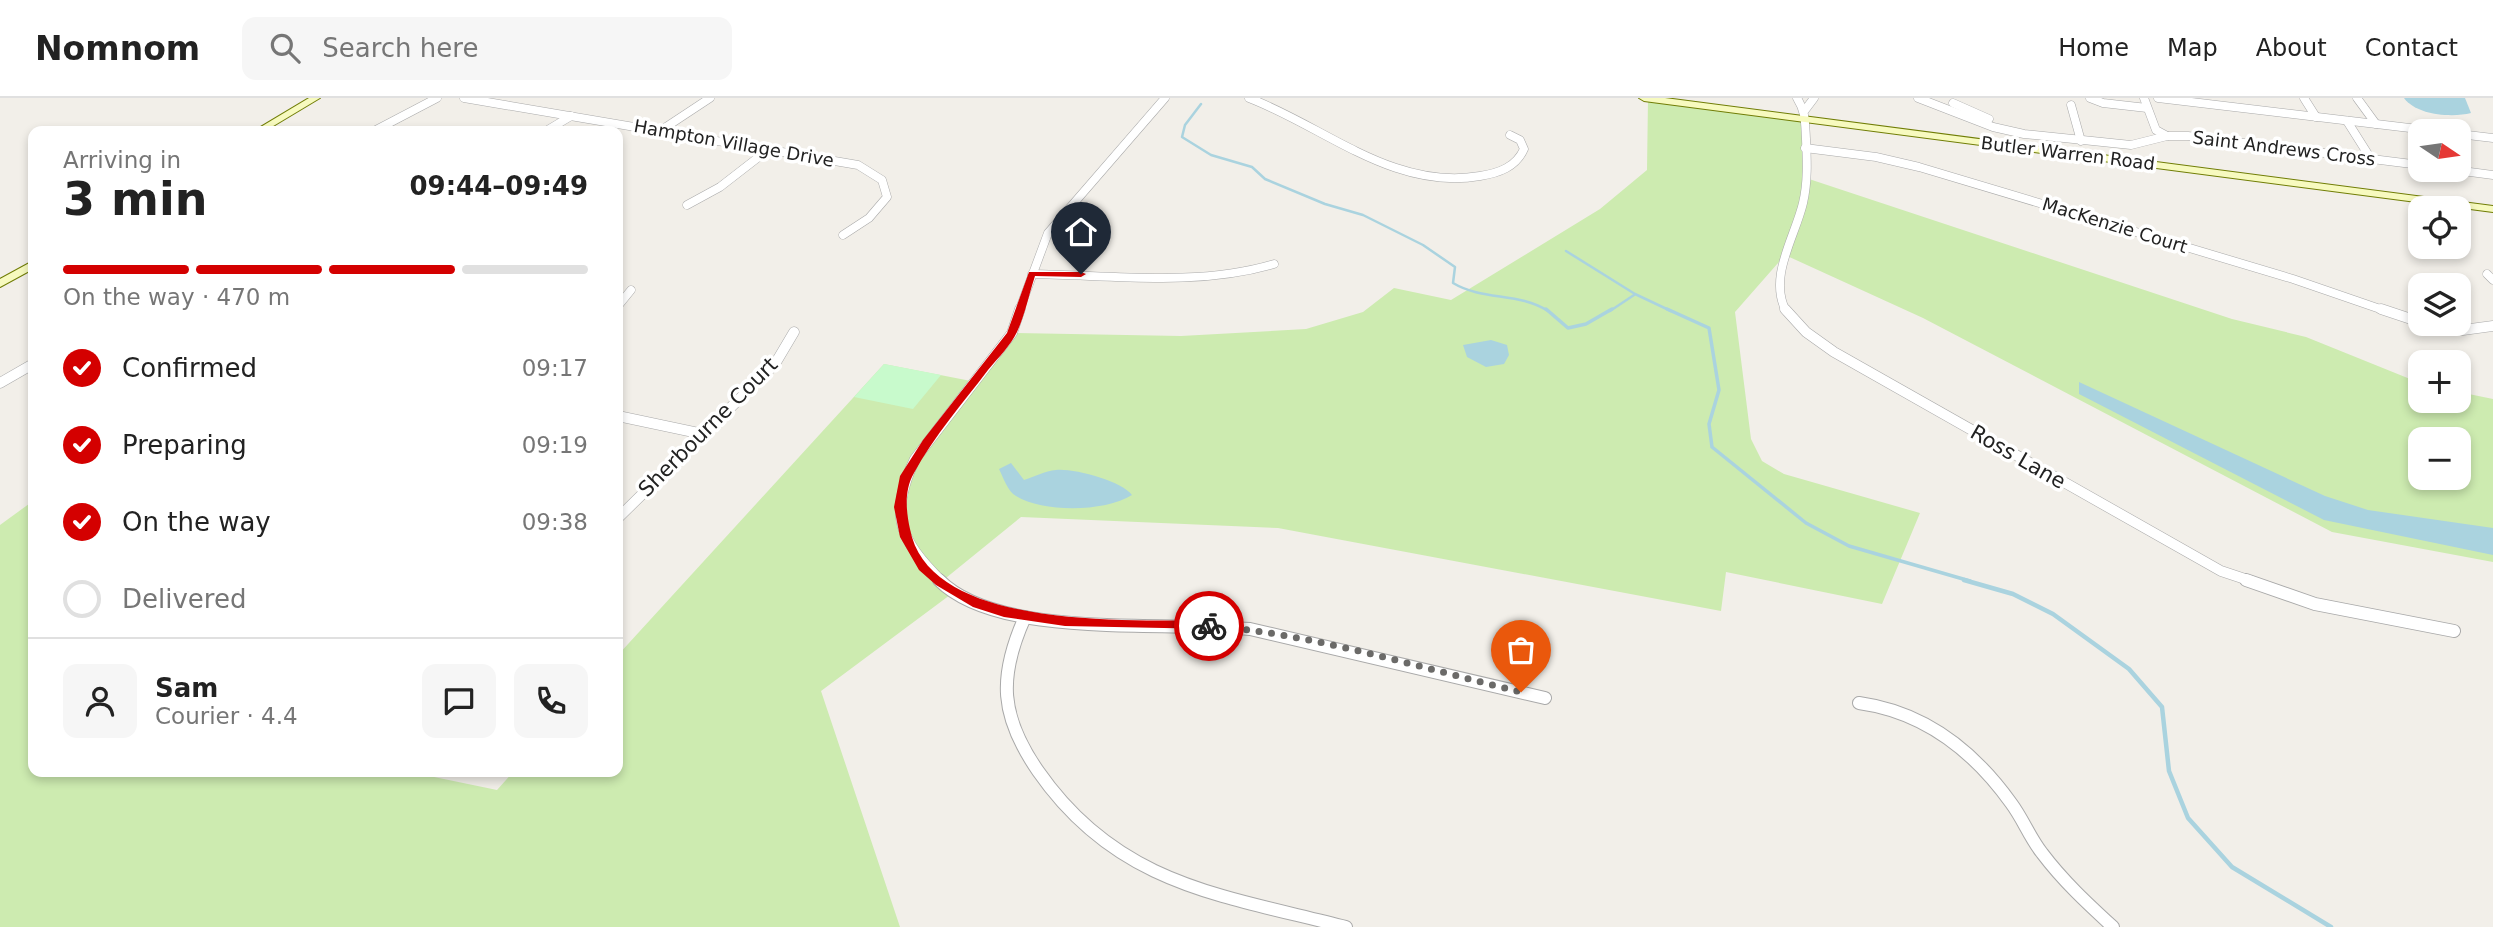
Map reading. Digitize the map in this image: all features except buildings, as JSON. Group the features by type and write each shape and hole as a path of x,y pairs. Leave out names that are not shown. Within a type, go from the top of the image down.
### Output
{"main road":[{"path":"267,126 315,98"},
{"name":"Butler Warren Road","path":"1644,98 1805,114 2493,209"},
{"path":"0,284 28,267"}],"street":[{"path":"384,126 437,98"},
{"name":"Hampton Village Drive","path":"464,98 858,165 882,180 887,190 885,201 869,218 843,235"},
{"path":"660,131 710,98"},
{"path":"1165,98 1054,226 1042,244 1012,333 915,459 906,476 900,507 911,550 940,582 977,604 1025,617 1249,629 1545,698"},
{"path":"1249,98 1287,114 1385,167 1423,178 1472,178 1506,168 1517,160 1524,149 1520,140 1510,135"},
{"path":"1797,98 1805,114"},
{"path":"1805,114 1814,98"},
{"name":"Saint Andrews Cross","path":"1918,98 1993,127 2024,134 2131,145 2167,136 2188,136 2408,164"},
{"name":"Saint Andrews Cross","path":"1933,98 1974,110 2024,134"},
{"path":"2090,98 2103,103 2147,108"},
{"path":"2144,98 2155,130 2167,136"},
{"path":"2158,98 2408,128"},
{"path":"2304,98 2316,117"},
{"path":"2357,98 2376,124"},
{"path":"2071,105 2081,141"},
{"name":"Ross Lane","path":"1805,114 1804,197 1778,284 1779,296 1788,313 1821,343 2221,571 2315,604 2454,631"},
{"path":"554,126 571,116"},
{"path":"2347,121 2371,159"},
{"path":"2471,135 2493,138"},
{"name":"MacKenzie Court","path":"1805,148 1869,155 1919,167 2280,275 2408,318"},
{"path":"688,205 720,187 769,149"},
{"path":"2471,172 2493,175"},
{"path":"1032,274 1202,275 1250,271 1274,264"},
{"path":"623,300 631,290"},
{"path":"2471,329 2493,326"},
{"name":"Sherbourne Court","path":"623,513 775,364 794,332"},
{"path":"0,383 28,366"},
{"path":"623,417 703,434"},
{"path":"1025,617 1010,646 1003,679 1010,721 1043,779 1083,827 1126,858 1164,875 1346,927"},
{"path":"1859,703 1908,714 1931,726 1972,757 2012,805 2036,844 2061,876 2113,927"}],"green space":[{"path":"1648,99 1805,119 1806,178 2232,319 2306,337 2408,378 2408,413 2471,413 2471,394 2493,399 2493,562 2332,532 1923,318 1785,255 1735,312 1751,439 1762,461 1784,474 1920,513 1882,604 1726,572 1721,611 1278,528 1021,517 941,582 954,592 821,691 900,927 0,927 0,525 28,505 28,777 434,777 497,790 509,777 623,777 623,650 884,364 976,382 1012,333 1181,336 1306,329 1363,312 1394,288 1451,300 1600,209 1647,170"},
{"path":"884,364 941,375 913,409 854,397"}],"water":[{"path":"2404,98 2465,98 2471,113 2454,115 2425,112"},
{"path":"1491,340 1507,345 1509,355 1504,364 1486,367 1467,357 1463,345"},
{"path":"2079,382 2325,496 2368,510 2493,528 2493,555 2324,520 2079,394"},
{"path":"1011,463 1024,480 1052,471 1074,471 1108,480 1132,495 1120,501 1091,507 1058,508 1028,502 1011,491 999,469"}],"waterway":[{"path":"1201,104 1185,125 1182,137 1211,155 1252,167 1265,179 1325,204 1363,215 1423,245 1455,267 1453,283 1465,289 1525,301 1548,311"},
{"path":"1566,251 1635,294 1671,311"},
{"path":"1610,311 1634,295"},
{"path":"1546,309 1568,328 1586,324 1612,309"},
{"path":"1667,309 1709,328 1719,390 1709,424 1712,447 1806,523 1849,546 1970,581"},
{"path":"1964,580 2013,594 2053,614 2129,669 2162,707 2169,771 2188,818 2232,867 2331,927"}],"way so far":[{"path":"1209,626 1249,629 1521,692"}],"route":[{"path":"1081,274 1032,274 1012,333 997,356 927,442 906,476 900,507 905,537 924,567 940,582 977,604 1004,612 1065,621 1209,626"}]}
